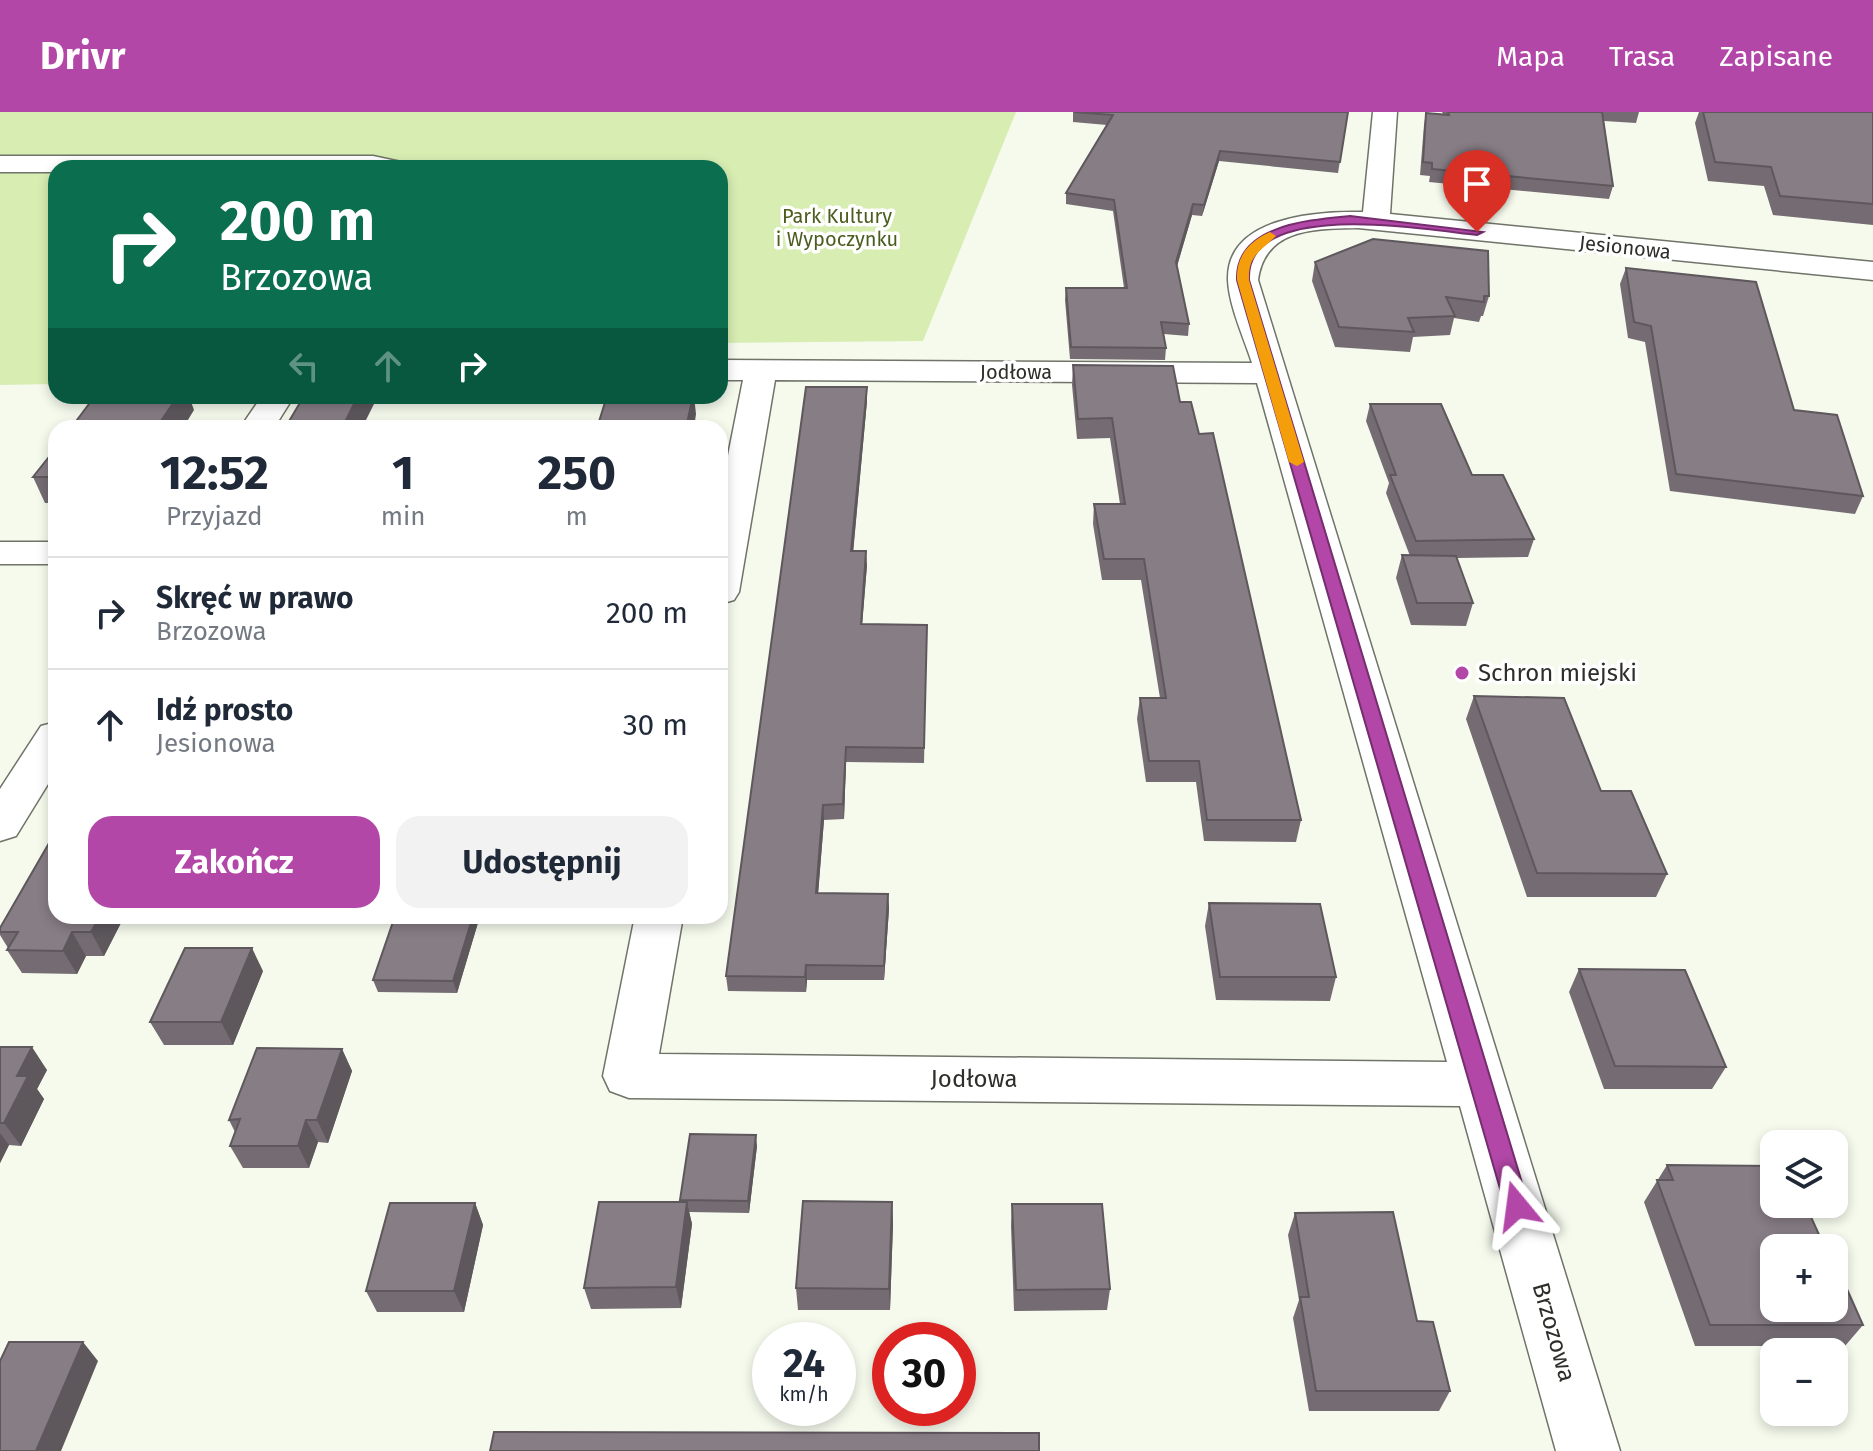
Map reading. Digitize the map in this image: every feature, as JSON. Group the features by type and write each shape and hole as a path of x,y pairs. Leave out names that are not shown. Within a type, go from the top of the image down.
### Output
{"street":[{"path":"1376,221 1385,112"},
{"path":"0,164 48,164"},
{"name":"Jesionowa","path":"1376,221 1873,271"},
{"name":"Brzozowa","path":"1376,221 1309,224 1265,238 1250,250 1242,265 1243,280 1588,1451"},
{"name":"Jodłowa","path":"728,370 1270,373"},
{"path":"728,549 761,371"},
{"path":"0,553 48,553"},
{"path":"0,825 48,749"},
{"name":"Jodłowa","path":"658,924 629,1076 1481,1084"}],"green space":[{"name":"Park Kultury i Wypoczynku","path":"0,112 1016,112 923,341 728,343 728,160 48,160 48,384 0,385"}],"building":[{"path":"1074,112 1348,112 1340,162 1220,151 1204,205 1193,204 1176,262 1189,324 1161,322 1166,348 1071,347 1066,288 1127,288 1114,200 1066,193 1113,115"},
{"path":"1448,112 1602,112 1613,186 1432,169 1432,163 1423,162 1426,113 1449,115"},
{"path":"1703,112 1873,112 1873,204 1780,196 1771,167 1715,162"},
{"path":"1373,239 1488,251 1489,296 1484,296 1484,302 1446,297 1455,316 1408,318 1414,332 1339,327 1315,262"},
{"path":"1626,268 1756,282 1794,410 1837,415 1863,496 1676,474 1651,326 1634,322"},
{"path":"1073,365 1173,366 1180,402 1191,402 1199,434 1213,433 1301,820 1207,820 1199,761 1149,761 1140,698 1166,698 1144,559 1104,559 1094,504 1125,504 1112,418 1078,419"},
{"path":"806,387 867,387 851,551 866,551 861,624 927,625 924,748 846,747 843,804 823,805 816,893 888,894 884,966 806,965 805,977 726,976"},
{"path":"89,404 172,404 162,420 77,420"},
{"path":"299,404 354,404 346,420 290,420"},
{"path":"604,404 691,404 688,420 600,420"},
{"path":"1370,404 1441,404 1472,475 1503,475 1534,539 1416,541 1390,475 1396,475"},
{"path":"48,458 48,477 33,477"},
{"path":"1402,555 1456,556 1473,603 1417,603"},
{"path":"1474,696 1564,698 1601,791 1631,791 1667,874 1537,873"},
{"path":"48,845 48,924 96,924 91,932 72,932 63,951 7,950 18,932 0,932"},
{"path":"1209,903 1320,904 1336,977 1220,977"},
{"path":"392,924 471,924 453,981 373,980"},
{"path":"185,948 252,948 221,1022 150,1022"},
{"path":"1579,969 1685,970 1726,1067 1615,1066"},
{"path":"0,1047 32,1047 17,1076 28,1076 4,1123 0,1123"},
{"path":"257,1048 342,1049 317,1120 306,1120 298,1146 230,1146 240,1119 229,1120"},
{"path":"690,1134 756,1135 748,1201 680,1200"},
{"path":"1667,1165 1760,1166 1760,1218 1811,1218 1819,1234 1760,1234 1760,1322 1848,1322 1848,1291 1863,1325 1710,1325 1657,1180 1673,1180"},
{"path":"803,1201 892,1202 889,1289 796,1288"},
{"path":"599,1202 687,1202 676,1287 584,1288"},
{"path":"390,1203 475,1203 454,1291 366,1291"},
{"path":"1012,1204 1102,1204 1110,1289 1016,1290"},
{"path":"1393,1212 1417,1321 1433,1322 1450,1391 1316,1391 1300,1297 1309,1297 1295,1213"},
{"path":"9,1342 83,1342 36,1451 0,1451 0,1361"},
{"path":"494,1432 1039,1433 1039,1451 490,1451"}],"slow traffic":[{"path":"1270,236 1250,250 1242,265 1243,280 1297,462"}],"place":[{"name":"Schron miejski","path":"1462,673"}],"route":[{"path":"1477,232 1376,221 1309,224 1265,238 1250,250 1242,265 1243,280 1517,1206"}]}
